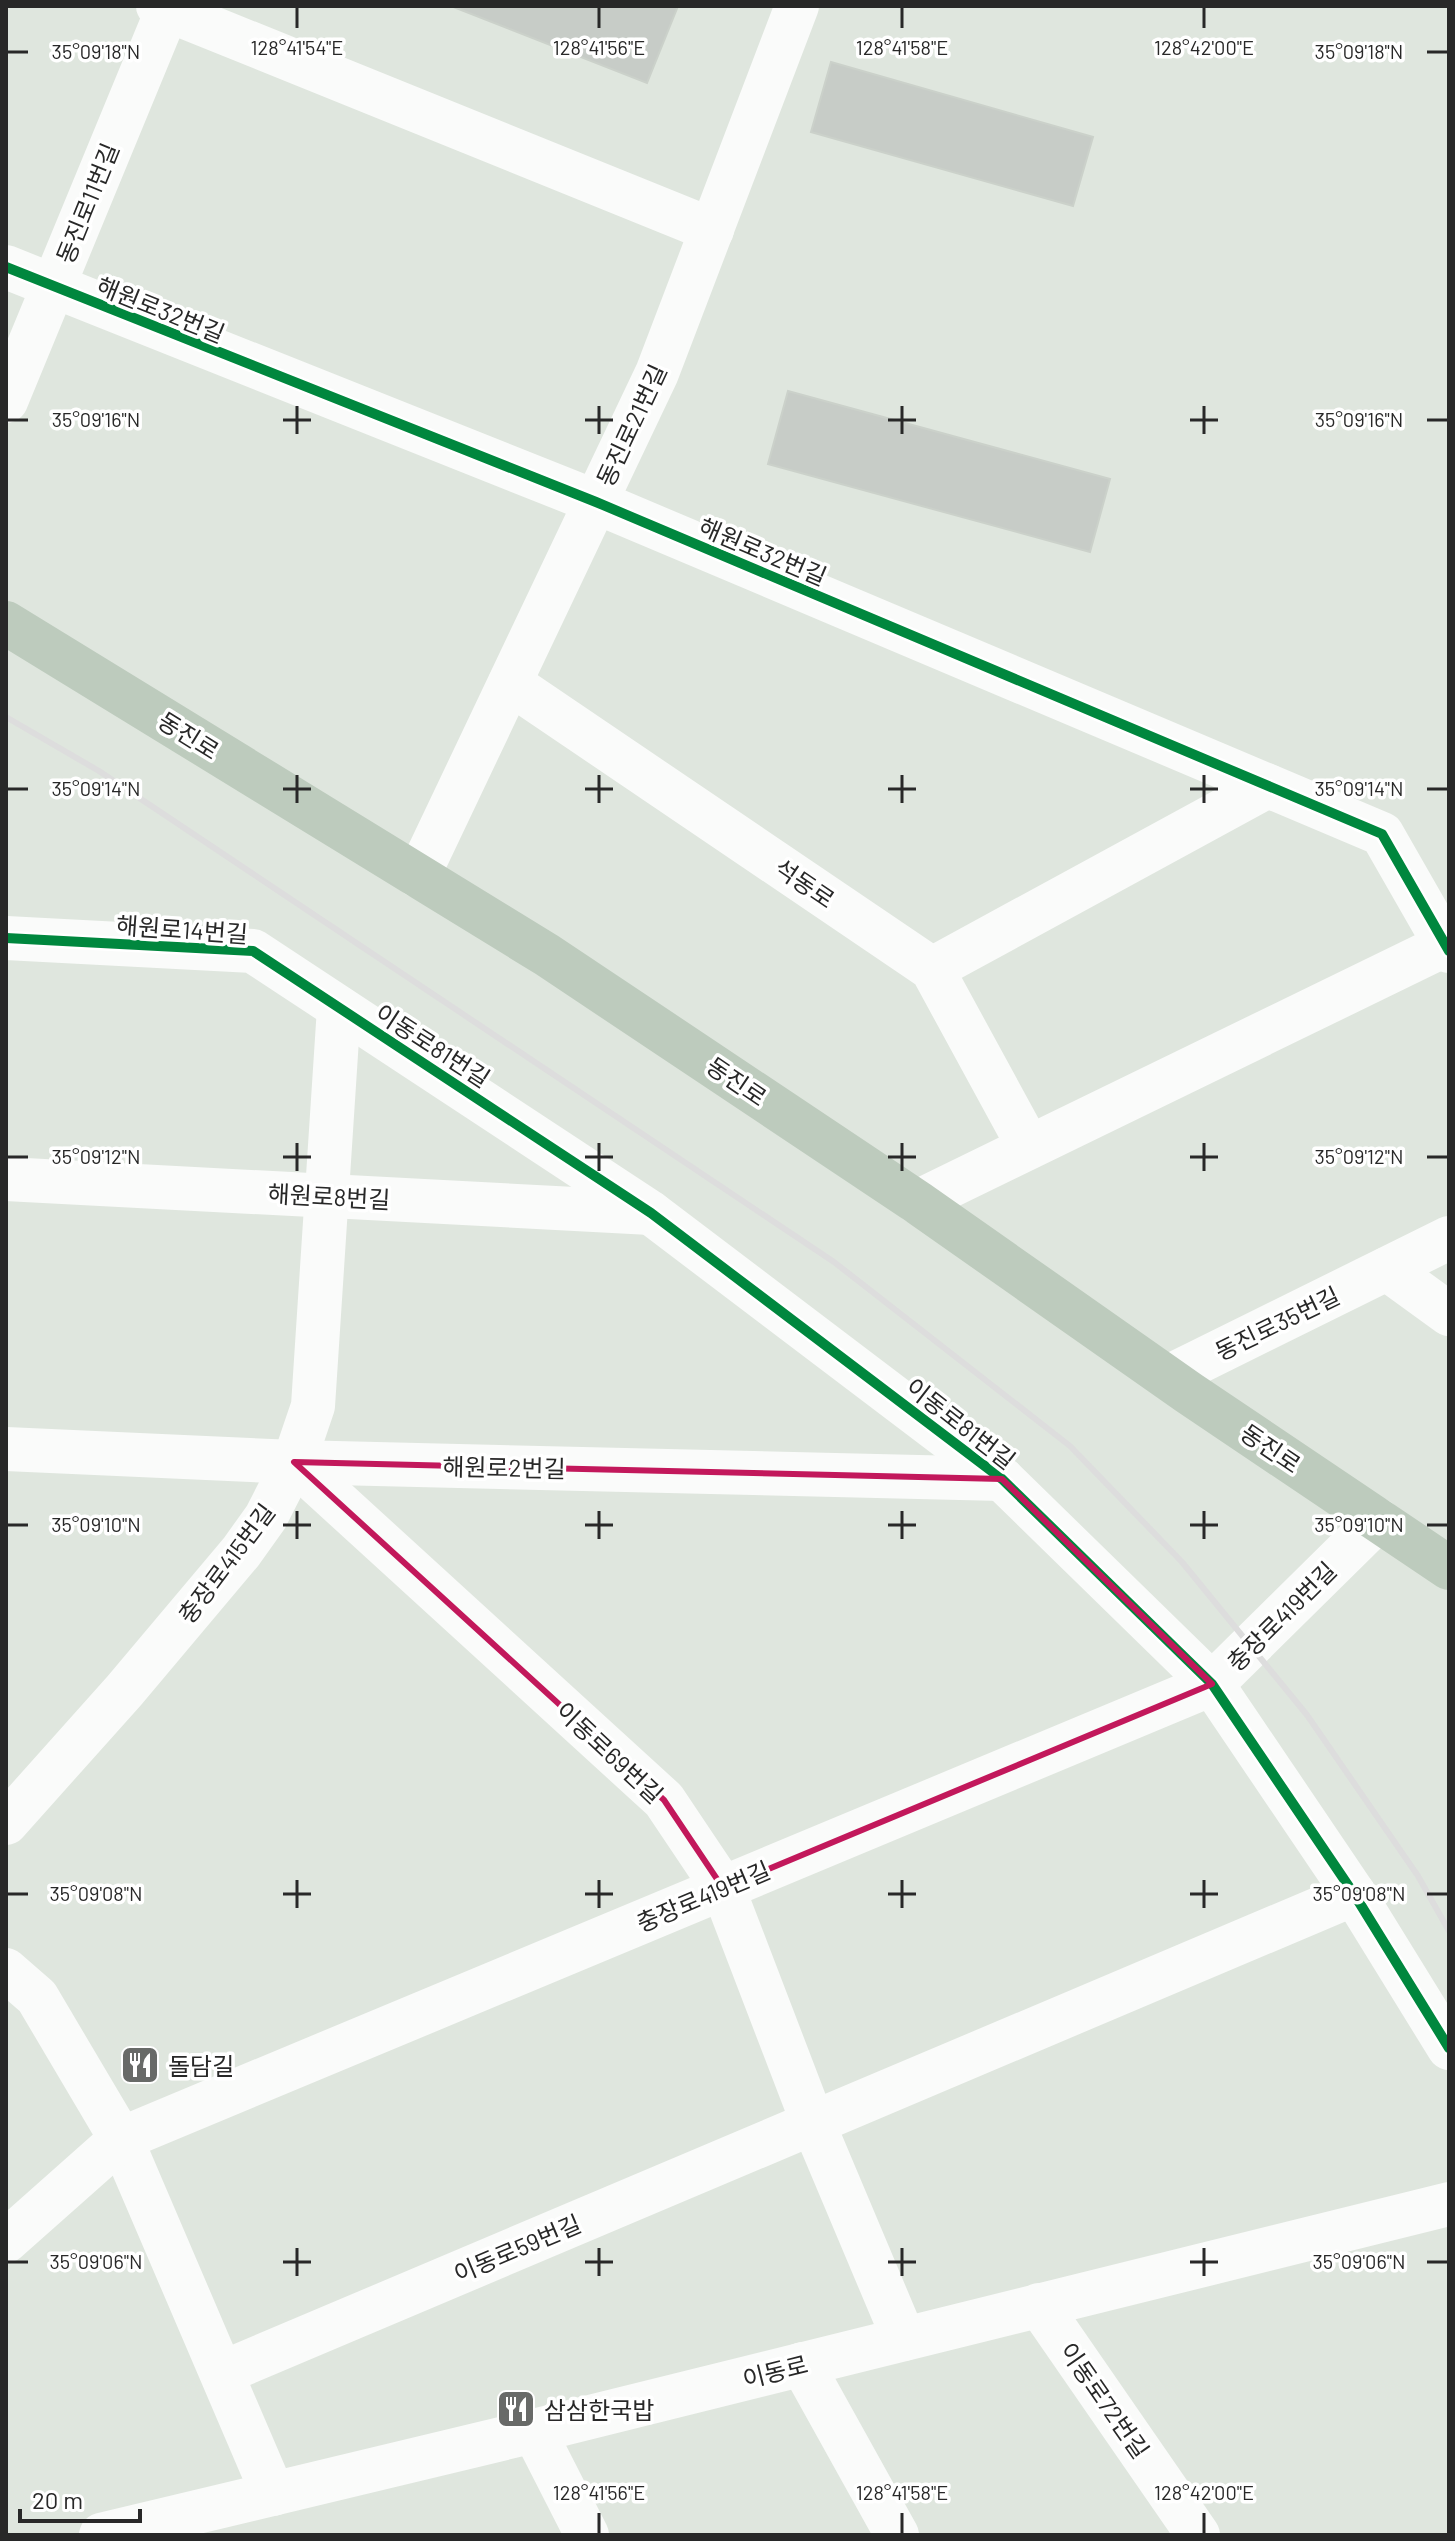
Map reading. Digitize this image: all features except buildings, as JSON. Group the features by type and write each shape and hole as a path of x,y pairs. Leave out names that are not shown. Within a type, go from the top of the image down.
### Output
{"main road":[{"name":"동진로","path":"6,623 547,955 917,1202 1449,1568"}],"street":[{"name":"동진로21번길","path":"418,876 657,373 797,6"},
{"path":"165,7 712,230"},
{"name":"동진로11번길","path":"6,401 165,7"},
{"name":"해원로32번길","path":"6,267 596,502 1382,834 1448,946"},
{"name":"석동로","path":"510,683 932,969 1029,1147"},
{"path":"932,969 1268,786"},
{"name":"해원로14번길","path":"6,938 253,951 339,1008"},
{"path":"917,1202 1448,946"},
{"name":"충장로415번길","path":"6,1823 124,1691 241,1552 266,1517 294,1462 313,1406 339,1008"},
{"name":"이동로81번길","path":"339,1008 651,1213 1002,1479 1212,1684 1354,1894 1449,2048"},
{"name":"해원로8번길","path":"6,1179 651,1213"},
{"name":"동진로35번길","path":"1168,1377 1449,1238"},
{"path":"1387,1269 1449,1314"},
{"name":"해원로2번길","path":"6,1449 294,1462 1002,1479"},
{"name":"이동로69번길","path":"294,1462 664,1800 723,1888 813,2123 904,2339"},
{"name":"충장로419번길","path":"6,2241 121,2139 1212,1684 1378,1520"},
{"path":"813,2123 1354,1894"},
{"path":"6,1970 37,1997 121,2139 222,2373 260,2510"},
{"name":"이동로59번길","path":"222,2373 813,2123"},
{"name":"이동로","path":"101,2535 260,2510 534,2431 1449,2204"},
{"name":"이동로72번길","path":"1039,2305 1198,2535"},
{"path":"802,2364 897,2535"},
{"path":"534,2431 587,2535"}],"highlighted area":[{"path":"294,1462 1002,1479 1212,1684 723,1888 664,1800"}],"railway":[{"path":"6,717 99,771 834,1262 1070,1446 1182,1562 1307,1715 1418,1876 1449,1931"}],"cycle path":[{"path":"6,267 596,502 1382,834 1449,951"},
{"path":"6,938 253,951 651,1213 1002,1479 1212,1684 1354,1894 1449,2048"}],"place":[{"name":"돌담길","path":"140,2065"},
{"name":"삼삼한국밥","path":"516,2409"}]}
